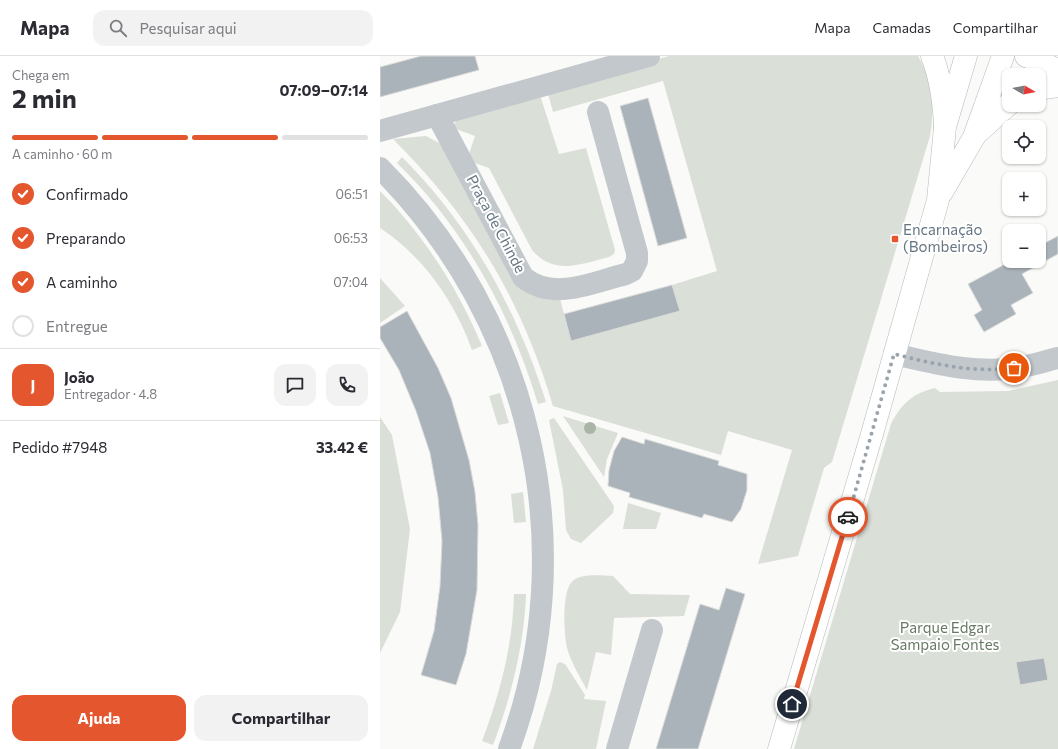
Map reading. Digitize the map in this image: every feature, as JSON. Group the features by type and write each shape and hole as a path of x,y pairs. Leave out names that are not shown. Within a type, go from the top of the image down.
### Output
{"main road":[{"path":"779,749 938,200 945,127 944,100 939,74 932,56"},
{"path":"945,127 966,56"},
{"path":"938,200 974,137 1003,56"},
{"path":"1026,56 1058,70"},
{"path":"1046,88 1058,86"},
{"path":"974,137 1002,111"}],"street":[{"path":"380,131 649,56"},
{"name":"Praça de Chinde","path":"437,115 523,277 538,286 561,290 626,274 632,271 637,260 637,253 598,112"},
{"path":"380,168 423,216 447,249 482,307 504,356 518,394 533,453 543,530 542,608 537,647 529,685 509,749"},
{"path":"894,354 949,367 986,371 1022,367 1058,358"},
{"path":"618,749 652,630"}],"green space":[{"path":"669,56 918,56 930,85 932,95 932,126 930,136 832,462 824,468 798,556 758,564 792,450 728,431 721,455 553,406 526,330 491,262 447,199 393,139 426,136 441,144 508,270 560,299 571,340 680,311 672,285 717,271 663,81 553,112 547,90"},
{"path":"539,92 559,154 586,148 615,250 614,254 609,257 588,263 568,266 549,263 540,258 532,250 489,168 472,162 469,154 475,136 453,128 458,115"},
{"path":"402,157 450,211 489,271 506,302 521,335 546,402 538,404 514,338 483,274 444,216 397,163"},
{"path":"380,191 411,225 425,244 451,284 473,325 482,346 472,350 465,332 447,298 424,266 396,239 380,228"},
{"path":"380,278 405,306 380,323"},
{"name":"Parque Edgar Sampaio Fontes","path":"1058,380 1058,749 794,749 891,424 899,411 908,400 914,396 935,388 940,392 1008,391"},
{"path":"500,393 509,423 498,425 489,396"},
{"path":"563,416 618,433 607,459 604,477"},
{"path":"380,417 392,435 410,529 400,612 380,653"},
{"path":"554,418 614,506 613,513 581,543 571,539 566,530 563,490 549,420"},
{"path":"523,492 526,522 514,523 511,494"},
{"path":"628,503 661,513 656,529 623,529"},
{"path":"583,576 613,576 630,594 690,595 684,616 614,618 611,655 596,652 587,690 573,664 567,648 564,611 567,592 574,580"},
{"path":"514,594 526,594 523,633 511,690 493,745 482,741 500,687 504,669 511,631"},
{"path":"560,662 565,664 585,695 584,699 606,701 596,749 533,749 551,691 557,664"}],"building":[{"path":"421,56 475,56 479,70 380,97 380,67"},
{"path":"648,98 687,238 658,246 620,106"},
{"path":"1058,236 1058,254 1046,261 1046,242"},
{"path":"1002,266 1002,268 1033,268 1022,274 1033,293 1011,305 1016,314 984,332 974,315 982,310 968,284"},
{"path":"672,285 680,311 571,341 564,314"},
{"path":"407,311 438,368 451,398 469,460 475,492 478,525 477,590 466,654 456,685 421,675 434,631 440,586 442,541 438,497 430,453 416,411 399,370 380,338 380,327"},
{"path":"622,437 644,444 645,439 719,461 718,465 747,474 747,490 741,509 732,522 704,514 702,518 629,497 630,493 608,486 609,470 614,451"},
{"path":"726,588 745,594 698,749 656,749 700,604 719,610"},
{"path":"1044,658 1048,680 1020,685 1016,662"}],"way so far":[{"path":"848,517 894,354 963,369 986,371 1014,368"}],"place":[{"name":"Encarnação (Bombeiros)","path":"895,239"}],"route":[{"path":"792,704 848,517"}]}
